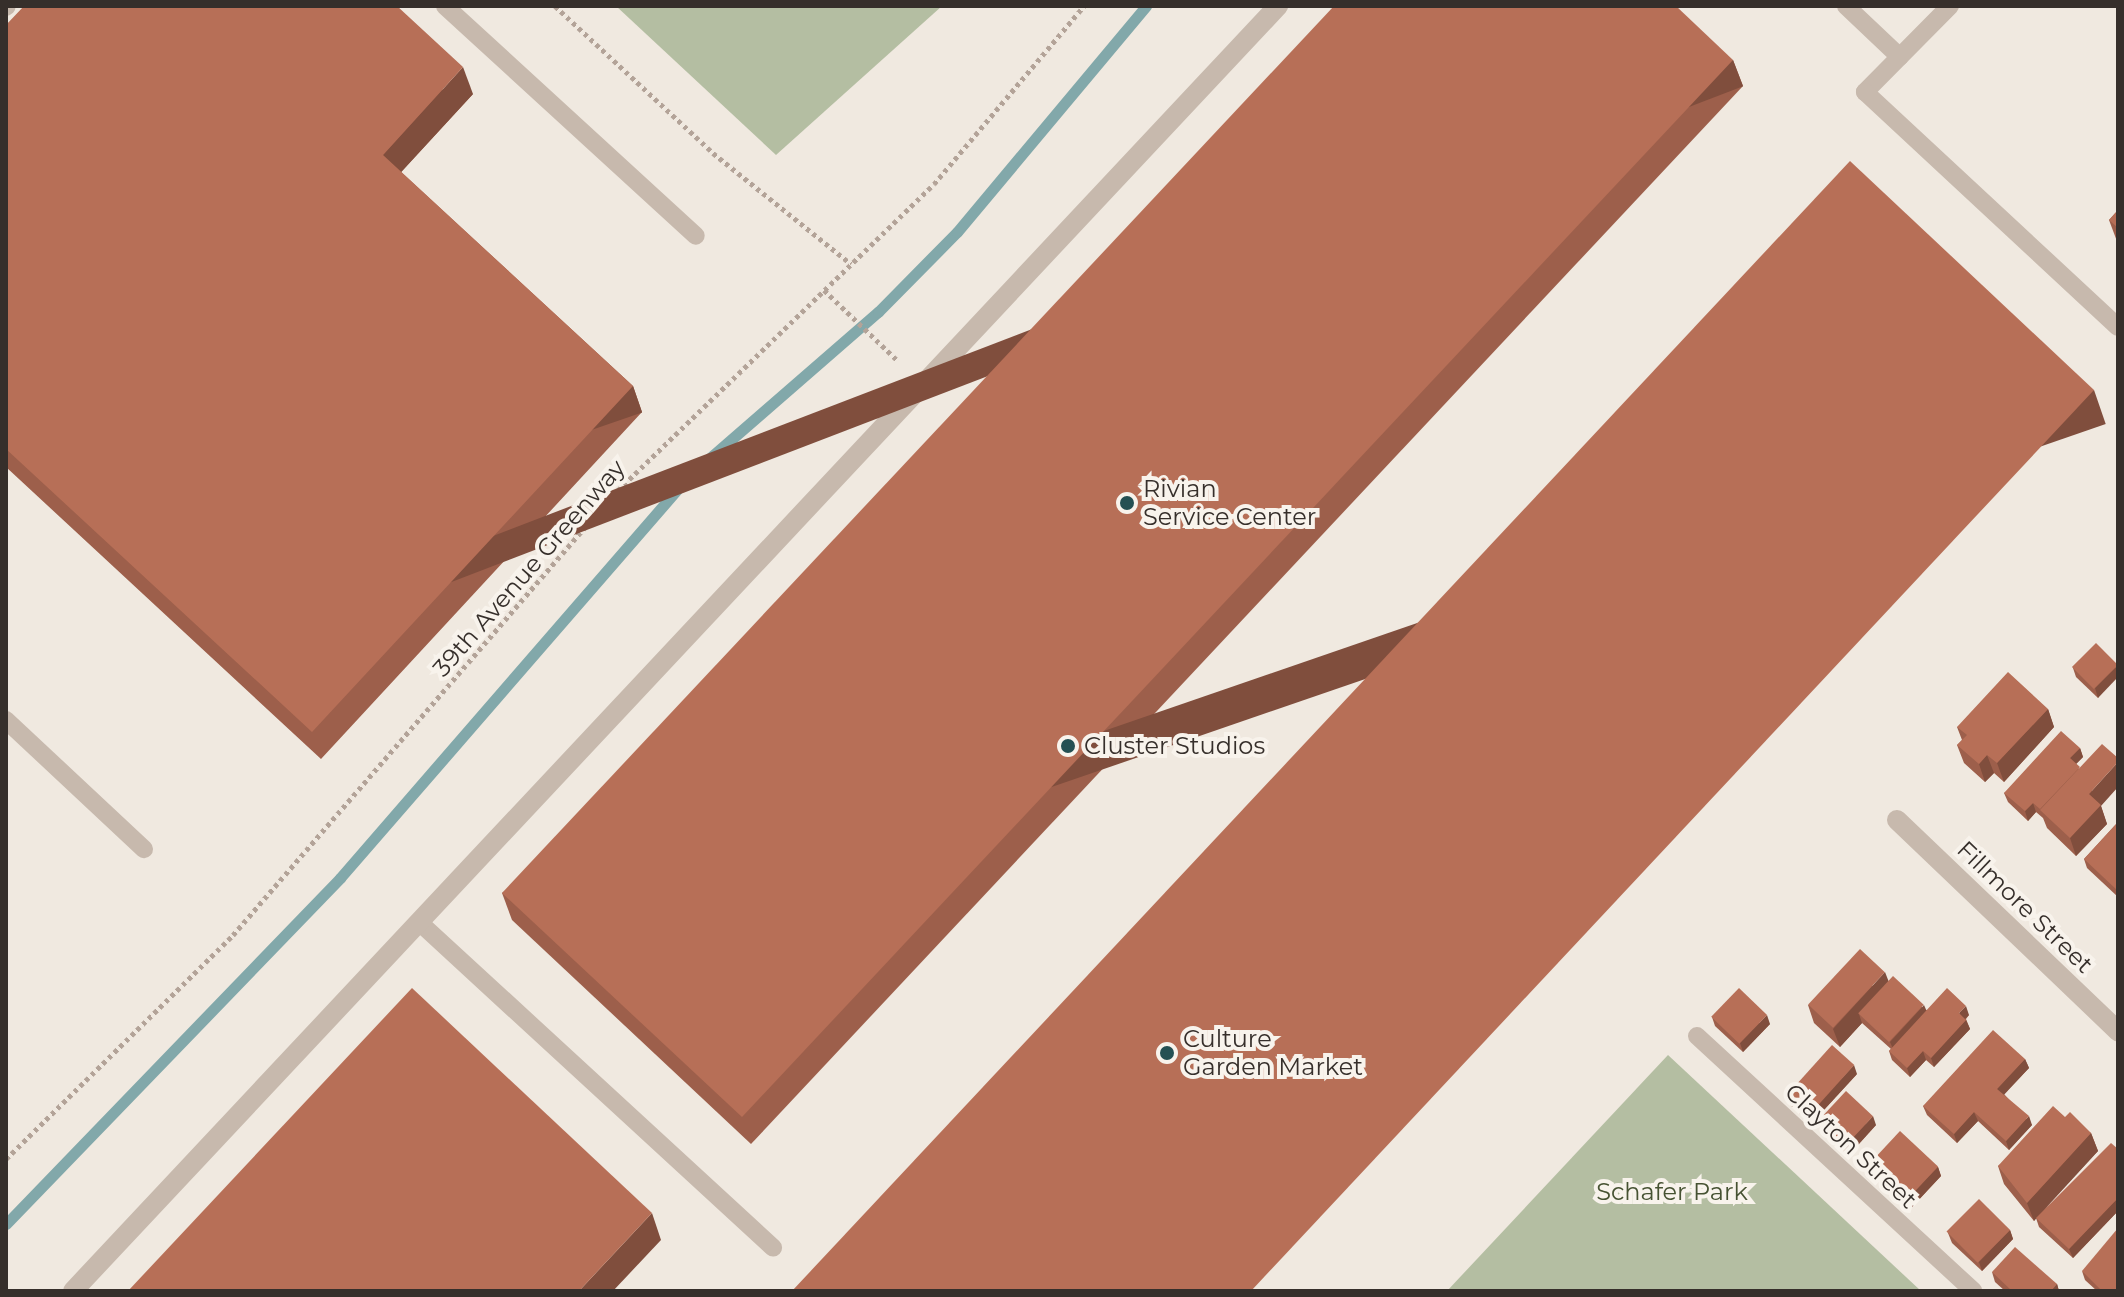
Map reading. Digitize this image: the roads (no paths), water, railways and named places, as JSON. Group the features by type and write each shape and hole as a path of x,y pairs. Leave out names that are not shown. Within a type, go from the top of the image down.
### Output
{"street":[{"path":"73,1291 1278,6"},
{"name":"Fillmore Street","path":"1897,820 2118,1031"}],"lane":[{"path":"445,6 696,236"},
{"path":"1846,6 1900,57"},
{"path":"1950,6 1865,92 2118,327"},
{"path":"6,720 144,849"},
{"path":"419,922 773,1248"},
{"name":"Clayton Street","path":"1697,1036 1973,1291"}],"waterway":[{"path":"6,1224 340,878 688,477 878,312 957,232 1146,6"}],"place":[{"name":"Rivian Service Center","path":"1127,503"},
{"name":"Cluster Studios","path":"1068,746"},
{"name":"Culture Garden Market","path":"1167,1053"}],"park label":[{"name":"Schafer Park","path":"1672,1192"}]}
